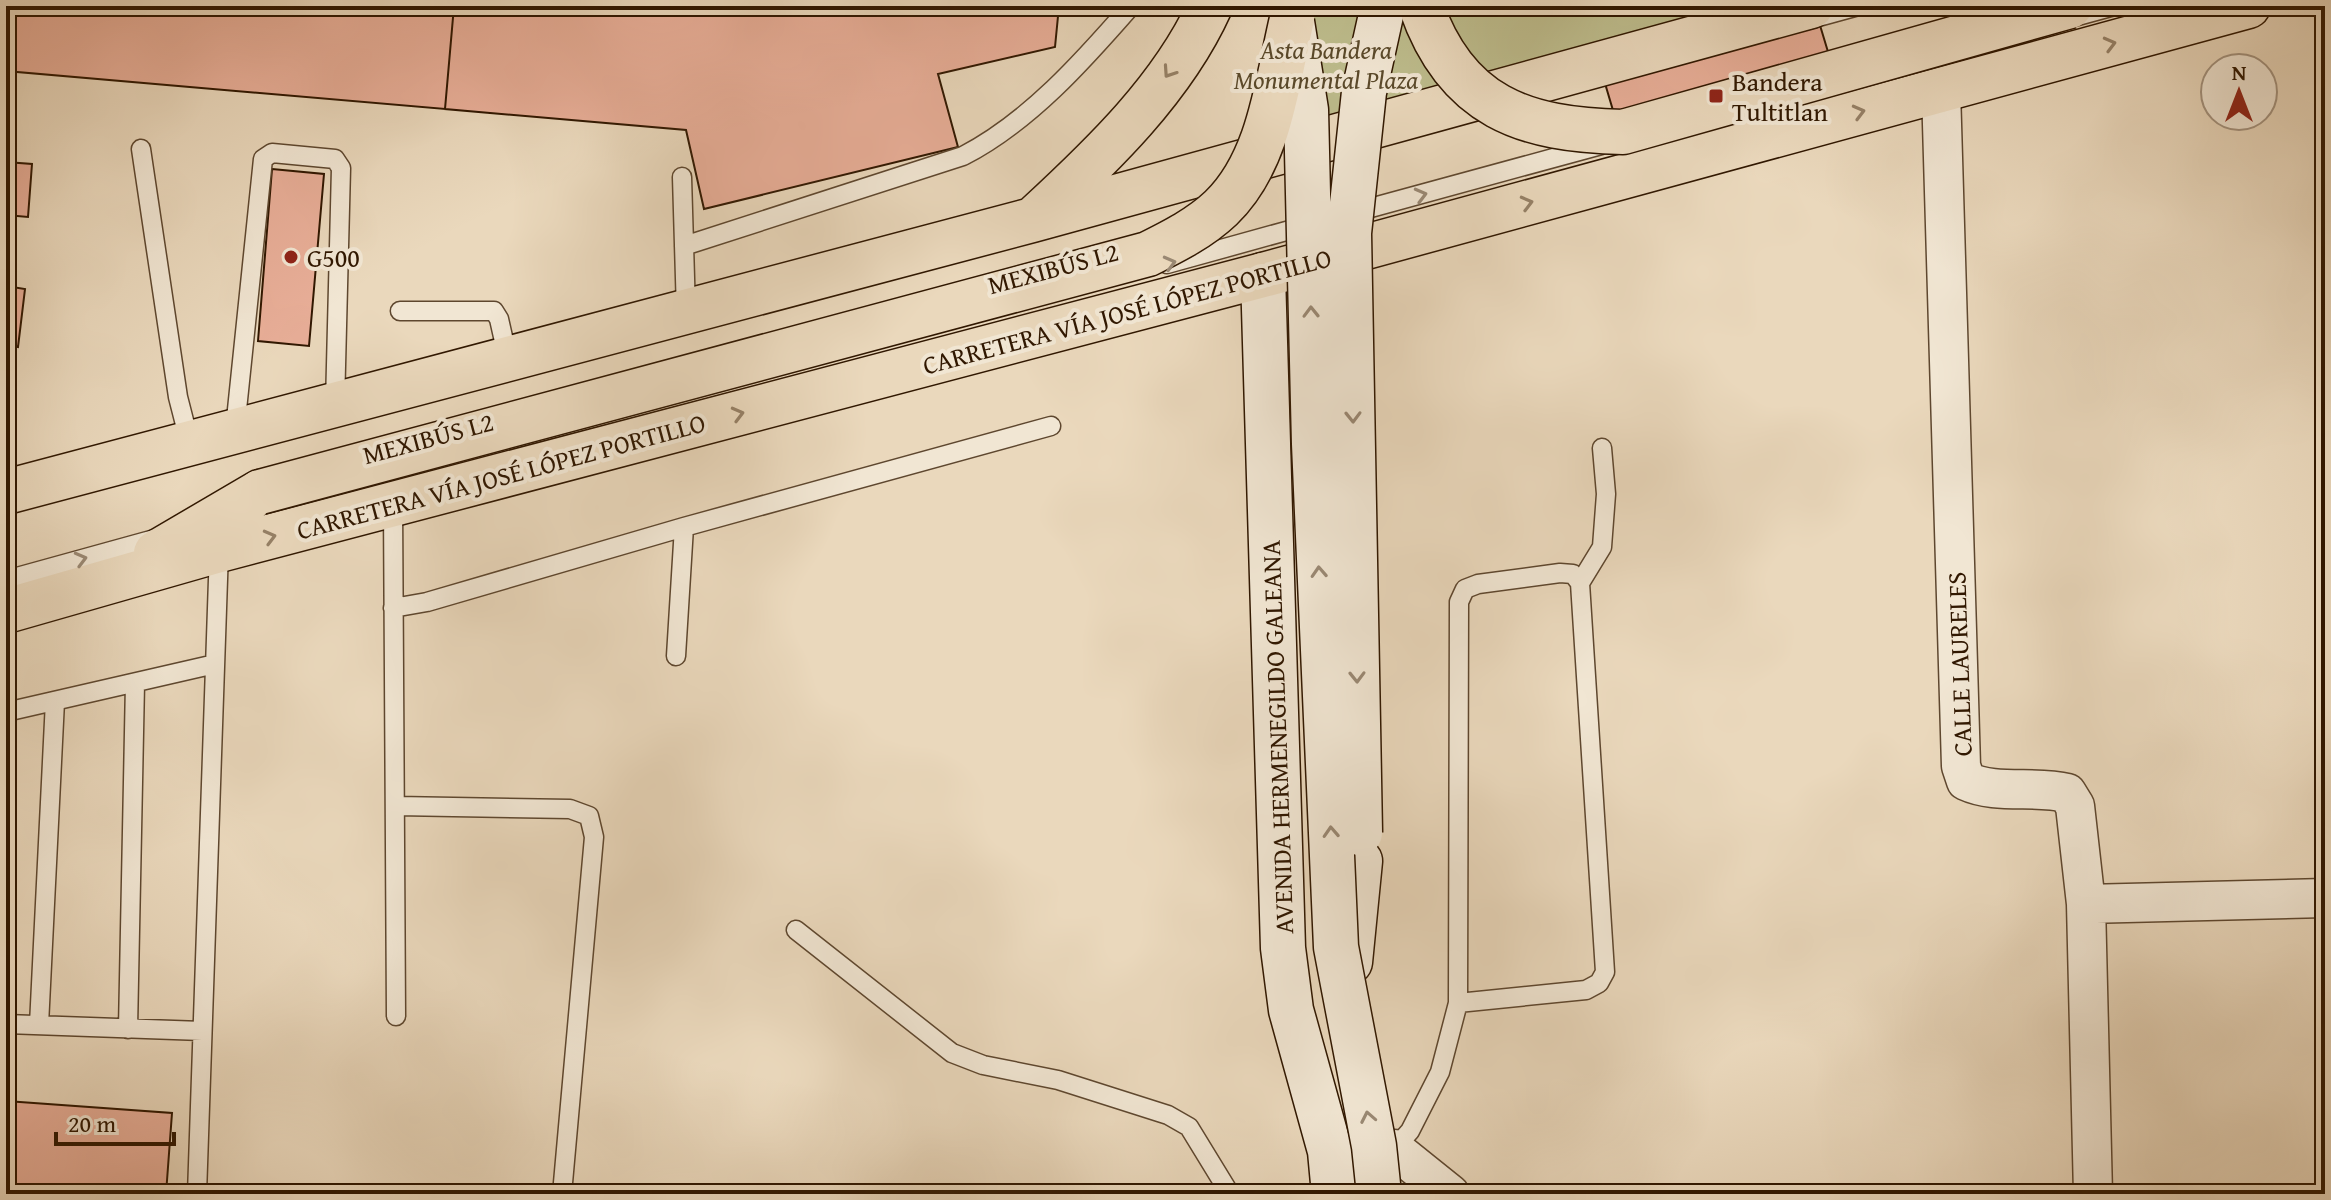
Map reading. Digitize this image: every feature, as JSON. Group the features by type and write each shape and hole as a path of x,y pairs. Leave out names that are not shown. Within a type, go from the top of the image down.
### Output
{"main road":[{"path":"1032,220 1089,168 1159,87 1210,6"},
{"path":"1421,6 1443,57 1467,84 1493,106 1532,122 1577,131 1623,132 2070,6"},
{"path":"6,492 1032,220 1811,6"},
{"name":"CARRETERA VÍA JOSÉ LÓPEZ PORTILLO","path":"208,539 393,505 1263,275 2248,6"},
{"path":"6,611 110,581 208,539 260,492 1148,254 1221,208 1243,182 1267,123 1293,13"}],"street":[{"path":"1330,1151 1360,861 1349,233 1364,92 1383,6"},
{"path":"1293,13 1306,110 1314,444 1336,947 1374,1146 1379,1194"},
{"name":"CALLE LAURELES","path":"1941,90 1961,766 1966,781 1978,787 2067,793 2075,806 2086,904"},
{"name":"AVENIDA HERMENEGILDO GALEANA","path":"1263,275 1283,948 1291,1010 1330,1151 1334,1194"},
{"path":"2093,1194 2086,904 2325,898"},
{"path":"1352,1194 1394,1149 1450,1194"}],"lane":[{"path":"684,246 963,156 987,144 1006,132 1073,68 1131,6"},
{"name":"MEXIBÚS L2","path":"6,511 1858,6"},
{"name":"MEXIBÚS L2","path":"6,580 208,539 2114,6"},
{"path":"141,149 178,397 190,444"},
{"path":"235,432 263,159 272,153 335,159 341,168 335,405"},
{"path":"682,177 686,312"},
{"path":"400,311 494,311 499,319 508,359"},
{"path":"393,608 427,602 684,527 1051,426"},
{"path":"1580,583 1602,547 1606,494 1602,448"},
{"path":"393,505 396,1016"},
{"path":"676,656 684,527"},
{"path":"197,1194 215,664 208,539"},
{"path":"1394,1149 1410,1131 1440,1072 1458,1003 1459,602 1465,589 1478,584 1573,574 1580,583 1605,972 1599,983 1586,990 1458,1003"},
{"path":"6,712 215,664"},
{"path":"128,1029 135,683"},
{"path":"39,1025 55,701"},
{"path":"397,806 570,809 589,816 594,837 562,1194"},
{"path":"796,930 952,1053 983,1065 1058,1080 1168,1115 1189,1127 1230,1194"},
{"path":"6,1024 202,1031"}],"green space":[{"name":"Asta Bandera Monumental Plaza","path":"1277,6 1757,6 1241,146"}],"building":[{"path":"6,6 454,6 445,109 6,71"},
{"path":"454,6 1059,6 1055,47 938,74 958,147 704,209 686,130 445,109"},
{"path":"1819,22 1835,75 1620,134 1604,80"},
{"path":"6,162 32,164 28,217 6,215"},
{"name":"G500","path":"272,169 324,174 309,346 258,341"},
{"path":"6,286 25,289 18,347 6,345"},
{"path":"6,1101 172,1113 166,1194 6,1194"}],"place":[{"name":"Bandera Tultitlan","path":"1716,96"},
{"name":"G500","path":"291,257"}]}
